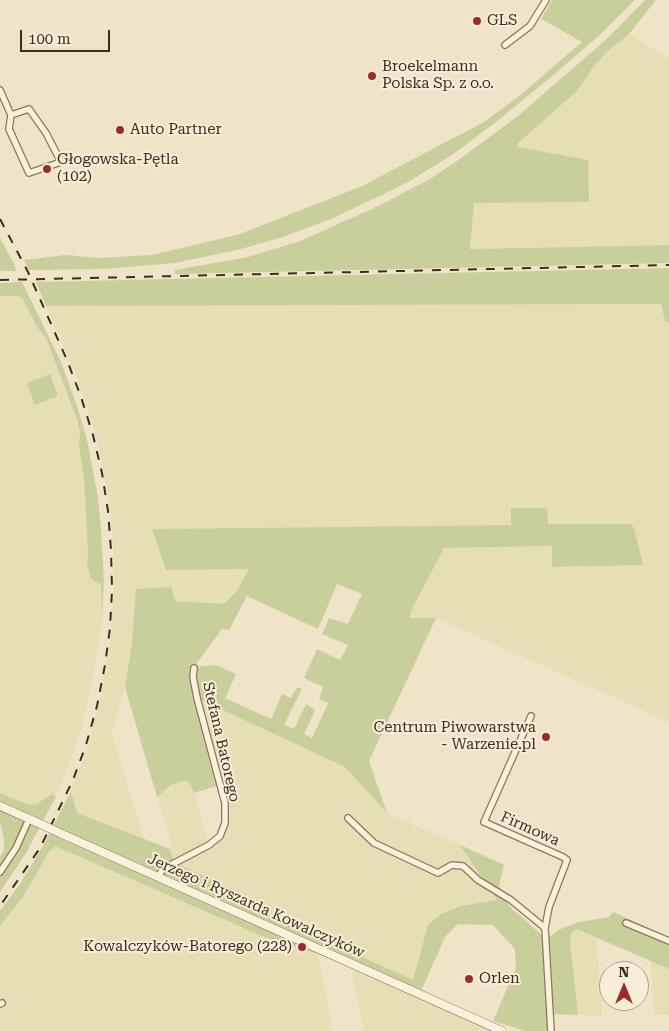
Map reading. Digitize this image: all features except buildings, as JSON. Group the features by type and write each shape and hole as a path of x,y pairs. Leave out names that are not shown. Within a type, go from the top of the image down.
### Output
{"main road":[{"name":"Jerzego i Ryszarda Kowalczyków","path":"0,806 502,1031"}],"street":[{"path":"505,45 530,26 546,0"},
{"path":"0,90 11,115 9,129 29,173 61,162 46,133 29,109 11,115"},
{"name":"Stefana Batorego","path":"158,877 162,869 209,845 220,836 225,823 225,803 197,698 193,678 194,668"},
{"name":"Firmowa","path":"531,716 484,822 567,860 549,907 545,928 551,1031"},
{"path":"348,818 374,843 438,874 452,866 463,866 478,880 512,900 545,928"},
{"path":"0,872 32,820"},
{"path":"626,922 669,941"}],"shaded area":[{"path":"629,34 669,58 669,245 470,249 474,203 589,202 518,147 517,144 577,91 594,66 607,52"},
{"path":"0,296 18,296 22,298 37,327 46,338 71,399 80,432 79,446 84,479 87,563 91,579 101,585 102,620 91,688 80,733 56,797 52,795 35,805 27,804 0,793"},
{"path":"661,304 665,322 669,322 669,722 436,618 410,618 411,611 444,548 552,546 552,567 643,565 634,528 631,524 548,524 511,508 511,525 153,529 166,570 249,569 237,591 224,604 175,601 132,643 125,687 112,733 144,839 76,813 71,791 89,743 98,708 109,649 113,608 114,551 107,488 96,435 75,373 46,306"},
{"path":"197,698 345,767 387,813 460,845 497,900 461,906 413,980 253,907 241,893 175,863 170,849 172,845 157,797 171,785 182,781 189,782 209,845 220,835 225,823 225,803"},
{"path":"53,846 262,936 318,954 333,1031 0,1031 0,926 23,897"},
{"path":"577,928 596,936 599,1011 602,1011 602,1016 578,1015 570,942 572,932"},
{"path":"651,961 669,969 669,1015 654,1015"},
{"path":"351,970 422,996 500,1031 364,1031"}],"green space":[{"path":"552,0 635,0 604,31 496,122 452,155 408,182 331,219 280,238 237,250 175,263 103,269 29,270 24,260 65,255 99,258 152,255 240,234 362,186 484,122 518,97 582,42 541,19"},
{"path":"645,0 656,0 629,34 607,52 594,66 577,91 517,144 518,147 588,160 589,202 474,203 470,249 669,245 669,263 175,274 175,270 248,257 300,241 374,208 430,179 518,116 609,37"},
{"path":"0,238 13,262 17,271 0,271"},
{"path":"669,268 669,322 665,322 661,304 46,306 36,282"},
{"path":"22,282 61,362 87,440 98,497 101,529 104,580 102,620 101,585 91,579 87,563 84,479 77,419 46,338 37,327 22,298 18,296 0,296 0,283"},
{"path":"50,374 58,396 35,405 27,383"},
{"path":"511,508 547,508 548,524 631,524 634,528 643,565 552,567 552,546 444,548 411,611 410,618 436,618 369,761 387,813 345,767 197,698 220,785 194,793 189,782 182,781 171,785 157,797 125,687 132,643 136,589 171,587 175,601 224,604 237,591 249,569 166,570 152,529 511,525","holes":["337,584 362,594 348,624 329,618 322,634 348,645 340,660 317,649 304,678 323,687 319,699 328,703 312,738 304,734 315,710 306,704 294,729 284,725 302,689 297,687 291,698 282,694 271,719 225,698 236,674 216,665 194,667 222,629 229,630 247,596 318,629"]},
{"path":"71,791 77,813 170,849 175,863 241,893 253,907 413,980 428,925 441,914 461,906 497,900 460,845 504,865 499,886 500,893 510,907 543,936 551,936 558,930 579,922 609,917 613,912 669,937 669,969 577,929 572,932 570,942 578,1015 550,1014 551,1031 525,1031 493,1021 516,968 515,949 493,925 458,924 445,937 422,989 426,992 422,996 318,954 262,936 55,846 49,852 23,897 0,926 0,911 20,884 43,846"},
{"path":"0,793 27,804 35,805 52,794 56,797 26,853 0,892 0,857 4,850 4,840 0,822 0,811 13,817 14,812 0,806"}],"railway":[{"path":"0,219 28,272 67,360 93,435 108,511 112,590 110,628 105,665 97,706 86,745 73,780 40,848 0,906"},
{"path":"0,280 669,265"}],"place":[{"name":"GLS","path":"477,21"},
{"name":"Broekelmann Polska Sp. z o.o.","path":"372,76"},
{"name":"Auto Partner","path":"120,130"},
{"name":"Głogowska-Pętla (102)","path":"47,169"},
{"name":"Centrum Piwowarstwa - Warzenie.pl","path":"546,737"},
{"name":"Kowalczyków-Batorego (228)","path":"302,947"},
{"name":"Orlen","path":"469,979"}]}
